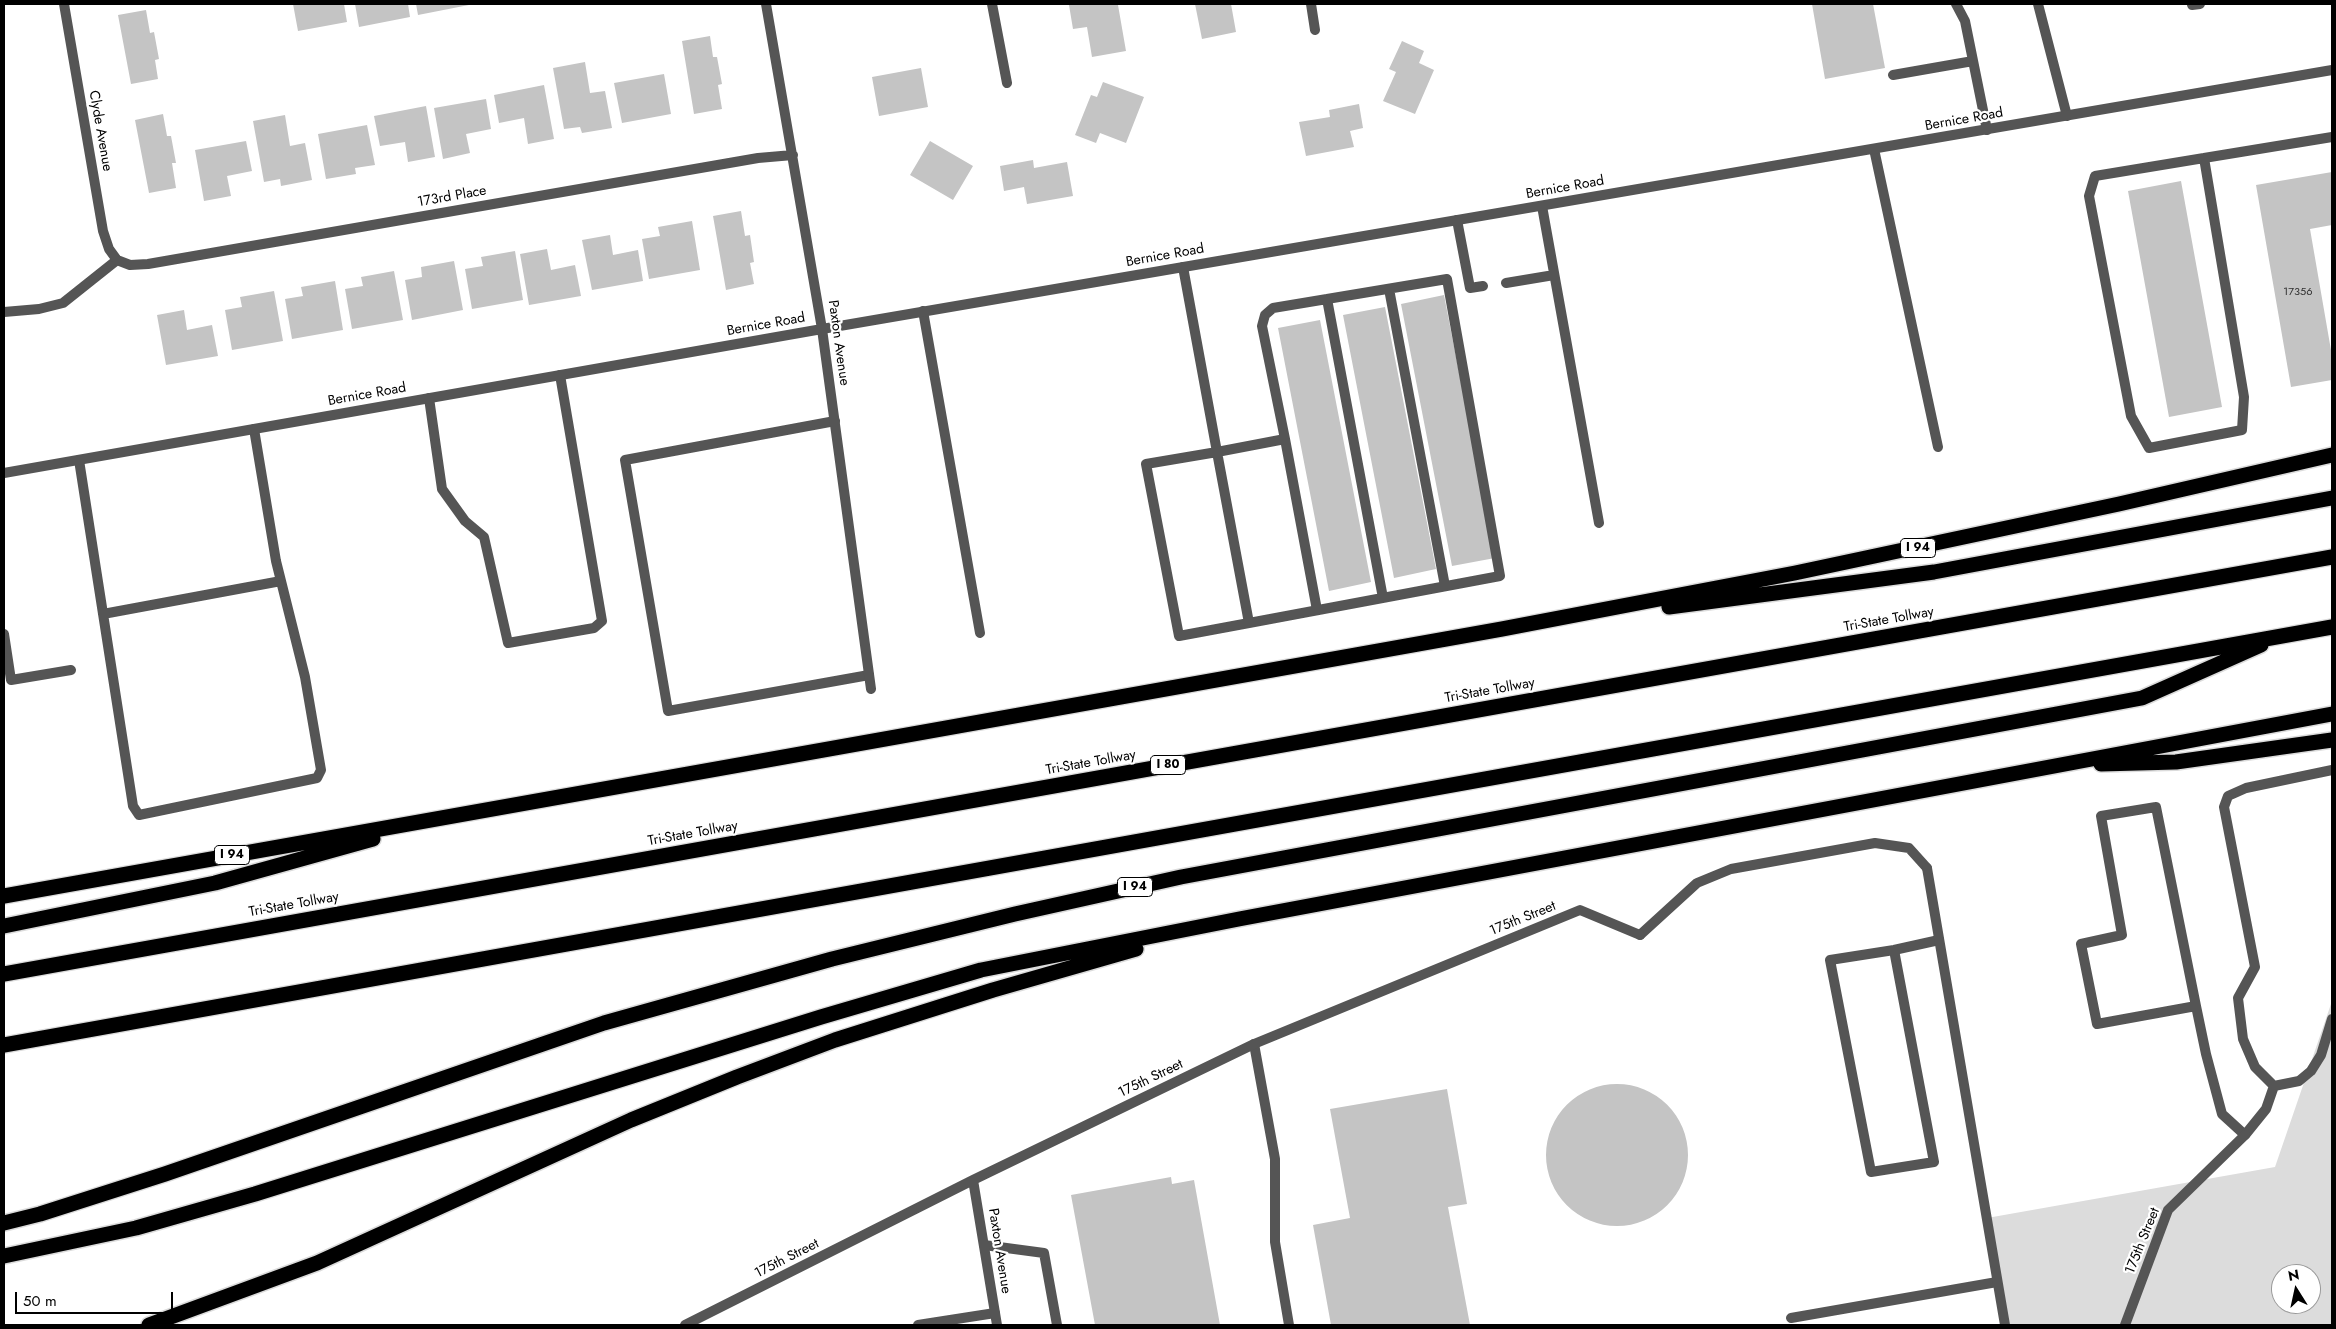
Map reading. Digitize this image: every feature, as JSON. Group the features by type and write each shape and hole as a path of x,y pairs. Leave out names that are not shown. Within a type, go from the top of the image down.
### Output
{"highway":[{"name":"I 94","path":"4,896 1502,629 1928,546 2332,455"},
{"path":"1502,629 1934,572 2332,498"},
{"name":"Tri-State Tollway","path":"4,974 2332,557"},
{"path":"4,1045 1830,719 2332,627"},
{"name":"I 94","path":"4,1223 40,1214 165,1174 604,1023 832,959 1015,914 1181,877 2142,698 2285,635"},
{"path":"4,1256 136,1228 255,1194 821,1017 981,970 1239,919 2332,714"},
{"path":"2052,765 2176,762 2332,740"},
{"path":"4,926 215,883 461,814"},
{"path":"149,1325 317,1264 631,1120 737,1076 826,1043 993,990 1239,919"}],"street":[{"name":"Clyde Avenue","path":"64,4 103,230 109,249 117,260"},
{"name":"Paxton Avenue","path":"766,4 822,329 871,689"},
{"path":"992,4 1006,83"},
{"path":"1311,4 1315,30"},
{"path":"1956,4 1965,20 1987,130"},
{"path":"2038,4 2066,116"},
{"path":"1893,75 1973,61"},
{"name":"Bernice Road","path":"4,473 923,311 2332,70"},
{"path":"2204,158 2244,397 2242,430 2149,448 2131,416 2088,196 2095,176 2204,158 2332,137"},
{"path":"1874,149 1938,447"},
{"name":"173rd Place","path":"117,260 130,265 148,264 758,158 793,155"},
{"path":"1542,206 1599,523"},
{"path":"1457,220 1470,288 1483,286"},
{"path":"4,312 39,309 63,302 117,260"},
{"path":"1183,267 1249,623"},
{"path":"1506,283 1554,275"},
{"path":"1285,439 1146,464 1179,636 1500,576 1447,279 1273,308 1264,314 1262,326 1285,439 1318,610"},
{"path":"1389,289 1445,586"},
{"path":"1327,299 1383,598"},
{"path":"923,311 980,633"},
{"path":"429,398 442,489 465,521 484,537 508,643 594,628 602,620 560,375"},
{"path":"835,421 625,460 668,711 869,675"},
{"path":"79,460 133,806 139,815 317,778 320,770 305,677 282,581 254,429"},
{"path":"103,614 282,581"},
{"path":"4,634 11,680 70,670"},
{"path":"2332,770 2246,788 2228,796 2224,806 2255,967 2238,998 2243,1039 2255,1067 2274,1086 2299,1081 2311,1071 2321,1055 2332,1019"},
{"path":"2196,1006 2097,1024 2081,944 2122,935 2101,816 2156,808 2206,1054 2222,1114 2245,1135"},
{"name":"175th Street","path":"685,1325 973,1180 1254,1044 1580,910 1640,935 1697,883 1731,869 1875,843 1909,848 1927,868 1939,940"},
{"path":"1894,950 1934,1162 1871,1172 1830,960 1894,950 1939,940 2005,1325"},
{"path":"1254,1044 1275,1159 1275,1242 1289,1325"},
{"name":"175th Street","path":"2125,1325 2168,1210 2245,1135 2266,1109 2274,1086"},
{"name":"Paxton Avenue","path":"973,1180 997,1325"},
{"path":"984,1245 1044,1253 1057,1325"},
{"path":"1791,1318 1997,1282"},
{"path":"918,1325 995,1313"}],"shaded area":[{"path":"2332,1001 2332,1325 2005,1325 1987,1218 2275,1167"}],"building":[{"path":"293,4 344,4 347,22 298,31"},
{"path":"355,4 408,4 410,17 359,27"},
{"path":"416,4 469,4 469,5 418,15"},
{"path":"1195,4 1231,4 1236,32 1202,39"},
{"path":"1812,4 1873,4 1885,68 1825,79"},
{"path":"1069,5 1118,5 1126,51 1092,57 1087,27 1073,29"},
{"path":"146,10 150,33 154,32 159,59 155,60 158,79 131,84 118,15"},
{"path":"710,36 713,57 717,57 722,84 718,85 722,109 694,114 682,41"},
{"path":"1402,41 1424,51 1419,63 1434,70 1415,114 1383,101 1396,72 1389,69"},
{"path":"585,62 590,93 605,91 612,128 582,133 580,127 564,129 553,68"},
{"path":"921,68 928,107 879,116 872,77"},
{"path":"664,74 671,114 622,123 614,83"},
{"path":"1103,82 1144,97 1126,143 1100,133 1096,143 1075,135 1091,95 1097,97"},
{"path":"544,85 554,139 528,144 524,118 499,123 494,95"},
{"path":"486,99 491,129 466,134 470,153 443,159 434,108"},
{"path":"1359,104 1363,128 1350,131 1354,147 1306,156 1299,122 1330,117 1329,110"},
{"path":"426,106 435,157 408,162 405,142 380,146 374,116"},
{"path":"163,114 167,136 171,136 176,163 172,163 176,188 149,193 135,120"},
{"path":"285,115 290,146 305,143 312,180 281,186 280,179 264,182 253,121"},
{"path":"367,125 375,165 355,168 356,174 326,179 318,134"},
{"path":"246,141 252,171 227,176 231,196 204,201 195,150"},
{"path":"930,141 973,166 953,200 910,175"},
{"path":"1033,160 1034,168 1067,162 1073,196 1027,204 1024,187 1004,191 1000,166"},
{"path":"2332,172 2332,225 2310,229 2332,356 2332,380 2291,387 2256,185"},
{"path":"2181,181 2222,407 2169,417 2128,191"},
{"path":"741,211 745,236 750,235 754,262 750,263 754,284 726,290 713,216"},
{"path":"692,221 700,270 649,279 642,239 660,236 658,227"},
{"path":"610,235 613,255 638,250 643,281 592,290 582,240"},
{"path":"547,249 551,270 575,265 581,296 529,305 520,254"},
{"path":"515,251 523,300 472,309 465,269 483,266 481,257"},
{"path":"454,261 463,310 412,320 405,280 422,277 421,267"},
{"path":"394,271 403,320 352,329 345,289 363,286 361,277"},
{"path":"335,281 343,330 292,339 285,299 303,296 301,287"},
{"path":"274,291 283,341 232,350 225,310 242,307 240,297"},
{"path":"1444,295 1495,558 1452,566 1401,304"},
{"path":"1385,307 1436,569 1394,578 1343,315"},
{"path":"184,310 187,330 212,325 218,356 166,365 157,315"},
{"path":"1320,320 1371,582 1329,591 1278,328"},
{"path":"1617,1084 1631,1085 1644,1089 1657,1096 1667,1105 1676,1115 1683,1128 1687,1141 1687,1169 1683,1182 1676,1195 1667,1205 1657,1214 1644,1221 1631,1225 1617,1226 1603,1225 1590,1221 1577,1214 1567,1205 1558,1195 1551,1182 1547,1169 1546,1155 1547,1141 1551,1128 1558,1115 1567,1105 1577,1096 1590,1089 1603,1085"},
{"path":"1447,1089 1467,1204 1448,1207 1470,1325 1331,1325 1313,1225 1350,1218 1330,1109"},
{"path":"1171,1177 1172,1184 1194,1180 1220,1325 1095,1325 1071,1195"}]}
